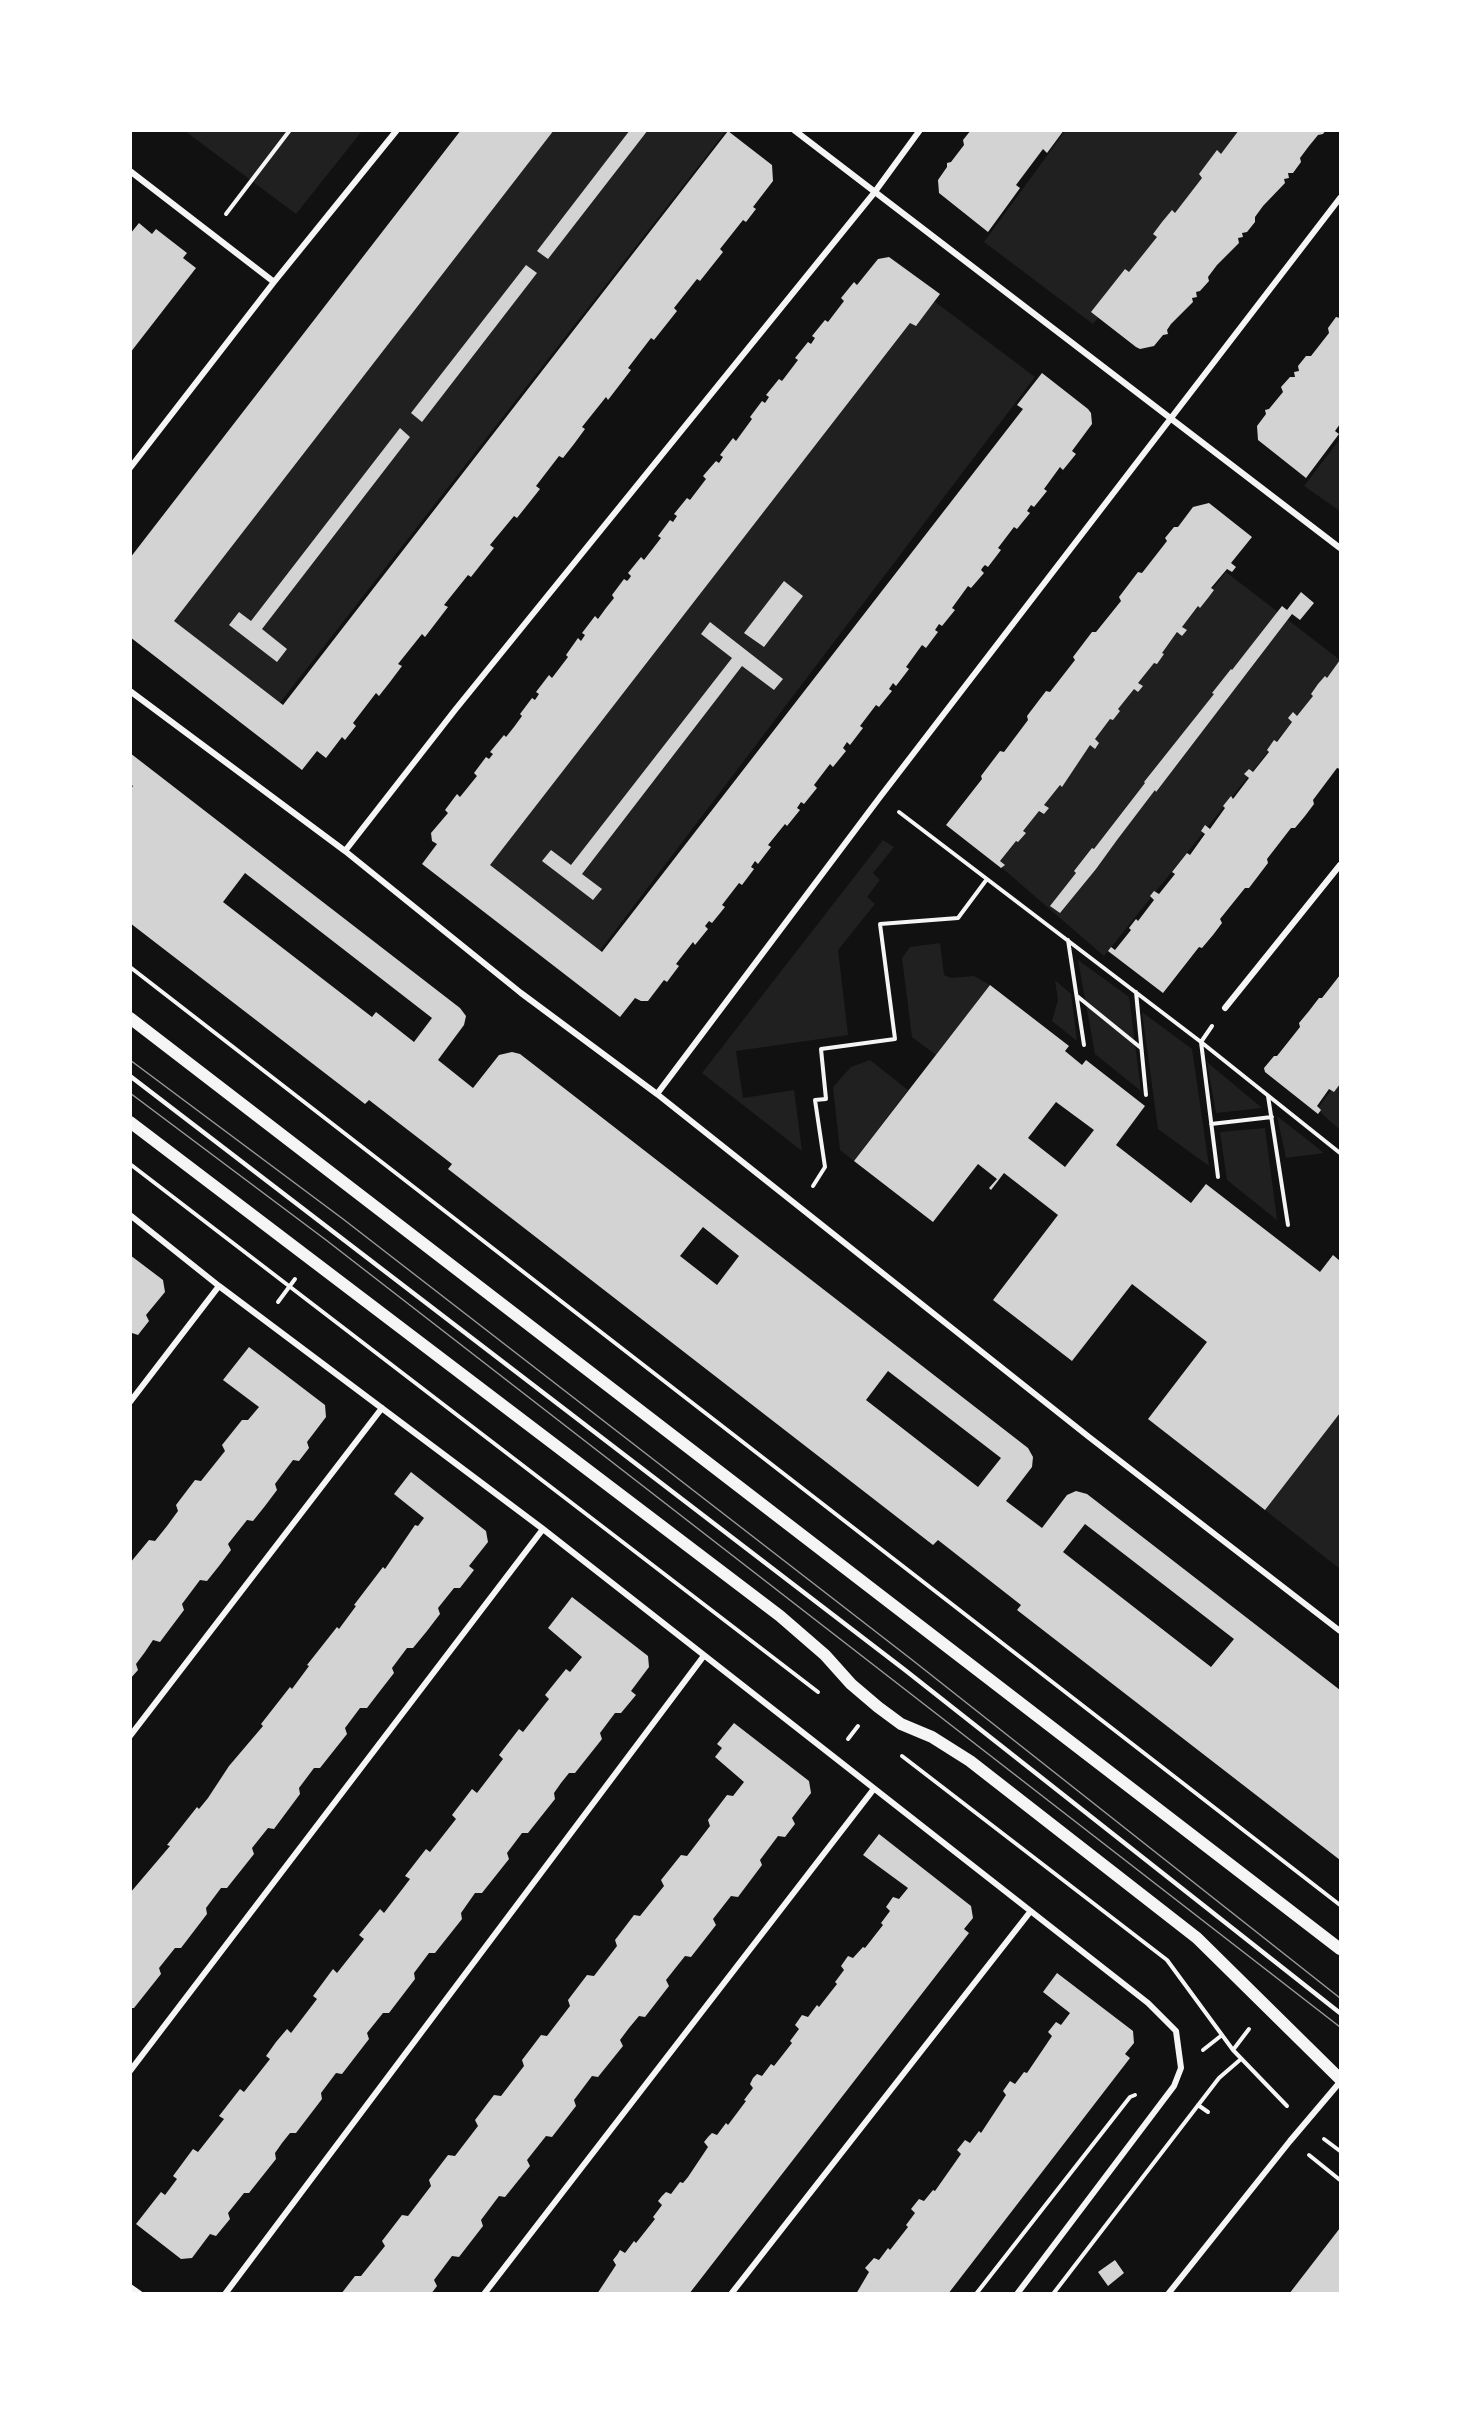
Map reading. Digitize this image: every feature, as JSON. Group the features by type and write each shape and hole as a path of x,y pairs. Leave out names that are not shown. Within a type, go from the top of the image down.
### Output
{"main road":[{"path":"130,1018 1341,1949"},
{"path":"130,1122 780,1616 825,1655 851,1684 878,1707 901,1724 932,1737 970,1761 1197,1938 1341,2080"}],"street":[{"path":"130,468 274,282 397,130"},
{"path":"794,130 1341,548"},
{"path":"345,851 455,710 874,193 920,130"},
{"path":"130,171 274,282"},
{"path":"657,1094 880,797 1341,198"},
{"path":"130,691 345,851 521,993 657,1094 1089,1437 1341,1631"},
{"path":"1225,1008 1341,865"},
{"path":"130,1215 219,1286 543,1529 873,1790 1148,2003 1176,2031 1181,2068 1174,2086 1017,2294"},
{"path":"130,1402 219,1286"},
{"path":"130,1736 382,1408"},
{"path":"130,2071 543,1529"},
{"path":"225,2294 704,1657"},
{"path":"484,2294 873,1790"},
{"path":"731,2294 1030,1912"},
{"path":"1168,2294 1341,2080"},
{"path":"130,2286 140,2294"}],"lane":[{"path":"130,1076 886,1655 1341,2013"}],"path":[{"path":"211,233 290,130"},
{"path":"880,797 1201,1042 1341,1153"},
{"path":"800,1207 825,1167 814,1100 826,1099 821,1049 895,1039 880,924 958,918 987,879"},
{"path":"1068,940 1084,1045"},
{"path":"130,967 1341,1905"},
{"path":"1136,992 1146,1095"},
{"path":"1076,995 1142,1048"},
{"path":"1201,1042 1218,1177"},
{"path":"1268,1095 1288,1226"},
{"path":"1211,1124 1272,1117"},
{"path":"130,1164 822,1695"},
{"path":"897,1752 1167,1960 1233,2050 1305,2124"},
{"path":"1053,2294 1219,2078 1241,2059"}],"shaded area":[{"path":"723,130 725,132 279,704 168,623 543,131"},
{"path":"185,131 362,131 296,214"},
{"path":"1065,131 1241,131 1093,324 984,242"},
{"path":"922,292 1035,377 592,961 480,870"},
{"path":"1340,439 1340,511 1304,486"},
{"path":"1226,572 1340,662 1104,956 994,861"},
{"path":"883,840 894,847 873,873 880,880 867,897 875,904 838,950 848,1035 736,1051 743,1098 794,1090 802,1151 702,1073"},
{"path":"940,943 944,975 951,978 974,976 990,985 936,1055 912,1037 902,958 910,947"},
{"path":"1078,960 1129,997 1141,1091 1095,1054"},
{"path":"1055,980 1071,994 1077,1041 1052,1021 1058,1000"},
{"path":"1142,1012 1192,1049 1209,1166 1158,1129"},
{"path":"870,1060 908,1090 854,1161 840,1150 833,1087 851,1067"},
{"path":"1207,1062 1262,1108 1216,1113"},
{"path":"1340,1079 1340,1130 1317,1109"},
{"path":"1277,1116 1324,1153 1286,1158"},
{"path":"1265,1128 1277,1220 1227,1180 1220,1132"},
{"path":"1340,1413 1340,1569 1265,1510"}],"building":[{"path":"461,130 554,130 174,621 283,705 728,131 772,165 773,181 753,207 756,209 746,222 743,220 720,249 723,252 674,308 677,311 654,340 651,338 628,368 631,370 608,400 606,397 582,427 585,429 574,444 563,458 559,456 536,486 540,489 517,518 514,516 490,545 494,548 471,577 468,575 444,605 448,607 425,637 422,634 398,664 402,666 379,696 376,693 353,723 356,726 345,740 342,737 326,758 317,751 302,770 130,637 130,558"},
{"path":"630,130 648,130 548,259 537,251"},
{"path":"971,130 1064,130 1047,153 1043,149 1016,185 1020,188 988,232 939,193 938,180 947,167 947,163 951,162 964,145 963,140"},
{"path":"1239,130 1326,130 1323,134 1318,135 1309,146 1293,173 1288,173 1289,178 1284,179 1285,183 1263,206 1255,217 1255,222 1247,232 1242,233 1243,237 1238,238 1239,243 1217,265 1208,277 1209,281 1200,291 1196,292 1197,297 1192,298 1193,302 1171,324 1167,330 1168,334 1163,335 1154,346 1140,349 1091,312 1125,269 1129,272 1157,237 1153,234 1172,210 1175,213 1202,178 1199,174 1217,150 1221,154"},
{"path":"139,223 152,234 156,229 187,253 183,258 196,268 130,353 130,234"},
{"path":"889,257 940,294 916,326 910,323 490,865 602,952 1023,409 1017,405 1042,373 1088,409 1091,413 1092,424 1072,451 1076,454 1063,470 1060,467 1044,489 1047,491 1034,507 1031,505 1027,511 1030,513 1017,529 1014,527 998,548 1001,550 988,567 985,565 983,567 981,570 984,573 971,588 968,586 952,608 955,610 942,626 939,624 935,630 938,632 926,648 922,645 906,667 909,669 896,686 893,683 889,689 892,691 879,707 876,705 860,726 863,728 850,745 847,742 843,748 846,751 833,767 830,764 814,785 817,788 804,804 801,802 797,808 800,810 768,845 771,847 758,864 755,861 751,867 754,869 742,885 739,883 722,905 725,907 712,923 709,921 705,926 708,929 695,945 693,942 676,964 679,966 667,982 664,980 648,1001 635,998 620,1017 422,864 437,844 432,841 431,833 448,813 445,810 457,794 460,797 477,776 474,773 486,757 489,759 493,754 490,752 514,727 532,698 535,700 539,694 536,692 549,675 552,678 568,657 566,655 578,638 581,641 585,635 582,633 595,616 598,619 614,598 612,595 624,579 627,581 629,579 631,576 628,573 641,557 644,560 661,538 658,536 670,520 673,522 677,516 674,514 687,498 690,500 706,479 703,476 716,461 719,463 723,457 720,455 733,438 736,441 762,401 765,403 769,397 766,395 779,379 782,381 798,360 795,358 808,342 811,344 815,338 812,336 825,320 828,322 844,301 841,298 854,282 857,285 878,259"},
{"path":"526,265 537,273 422,422 411,413"},
{"path":"1336,317 1340,318 1340,424 1335,431 1339,434 1306,478 1258,440 1257,426 1266,414 1265,410 1269,409 1283,392 1281,387 1290,377 1295,377 1294,372 1299,371 1298,366 1306,356 1311,356 1329,333 1328,328"},
{"path":"400,428 410,437 262,629 287,649 277,662 229,625 239,612 251,621"},
{"path":"1209,503 1252,537 1231,563 1236,567 1232,572 1227,569 1211,588 1214,590 1182,627 1187,630 1182,636 1177,632 1157,664 1154,663 1138,683 1143,686 1138,692 1134,689 1118,709 1120,711 1113,720 1110,719 1095,739 1099,743 1095,749 1090,745 1062,787 1060,785 1044,805 1049,808 1044,814 1039,811 1023,831 1026,833 1018,842 1016,841 1000,861 1005,865 1001,868 946,825 982,779 981,776 1000,751 1004,752 1028,720 1027,716 1046,691 1050,692 1075,660 1073,657 1092,632 1096,632 1121,601 1119,597 1138,572 1142,573 1167,541 1165,538 1174,527 1178,527 1193,507"},
{"path":"784,581 803,596 764,647 744,633"},
{"path":"1301,592 1314,603 1300,620 1292,614 1060,913 1050,906 1076,873 1074,871 1092,848 1094,849 1231,669 1282,606 1287,610"},
{"path":"710,622 783,679 774,690 742,666 582,874 602,889 593,900 542,861 551,850 571,865 732,658 701,634"},
{"path":"1340,660 1340,769 1337,768 1313,800 1314,804 1305,816 1295,828 1291,828 1267,859 1268,863 1249,888 1245,888 1220,919 1222,923 1213,935 1202,948 1199,947 1163,993 1108,951 1111,947 1115,950 1131,930 1129,928 1136,919 1138,921 1154,900 1150,896 1154,891 1159,894 1175,874 1172,872 1187,853 1190,855 1205,834 1201,831 1205,825 1210,829 1225,808 1223,806 1231,796 1233,799 1249,778 1244,774 1249,769 1253,772 1269,752 1267,750 1274,740 1277,742 1292,722 1288,718 1293,712 1297,716 1313,696 1311,694 1318,684 1325,676 1327,678"},
{"path":"130,753 460,1008 466,1016 464,1025 438,1060 473,1088 499,1055 512,1052 520,1054 1028,1448 1033,1457 1032,1467 1006,1501 1042,1528 1067,1495 1076,1491 1087,1494 1340,1690 1340,1860 1017,1610 1021,1605 938,1540 933,1545 448,1169 452,1164 369,1100 365,1104 130,923 130,790 133,786 130,784","holes":["245,873 432,1018 414,1042 376,1012 372,1017 223,902","703,1227 739,1256 717,1285 680,1256","888,1371 1001,1458 978,1487 866,1400","1085,1524 1234,1639 1211,1667 1063,1552"]},
{"path":"1340,975 1340,1084 1334,1092 1329,1089 1317,1106 1321,1110 1318,1114 1265,1072 1264,1068 1274,1056 1277,1056 1300,1027 1299,1023"},
{"path":"990,985 1069,1046 1065,1051 1082,1065 1086,1060 1145,1106 1116,1145 1191,1203 1206,1184 1320,1272 1333,1255 1340,1261 1340,1413 1265,1510 1148,1419 1207,1342 1132,1284 1072,1361 993,1300 1058,1215 1004,1173 991,1190 989,1188 997,1179 978,1164 933,1222 854,1161","holes":["1056,1102 1094,1130 1065,1167 1028,1138"]},
{"path":"130,1255 163,1280 165,1292 146,1315 149,1321 138,1335 132,1333 130,1336"},
{"path":"249,1347 325,1405 326,1417 307,1442 309,1448 299,1461 293,1460 275,1484 277,1490 265,1506 253,1521 247,1520 228,1544 231,1550 207,1581 200,1580 182,1604 184,1610 160,1642 153,1640 136,1664 138,1670 130,1679 130,1563 149,1540 155,1541 178,1511 176,1505 195,1480 201,1481 225,1451 222,1445 242,1420 248,1420 259,1407 223,1380"},
{"path":"411,1472 486,1531 488,1542 469,1566 474,1570 460,1588 454,1588 438,1608 440,1614 427,1631 413,1648 407,1648 392,1668 394,1673 367,1708 360,1708 345,1728 347,1734 320,1768 314,1768 299,1788 300,1794 274,1829 268,1828 252,1848 254,1854 227,1888 221,1888 206,1908 207,1914 181,1948 175,1948 159,1968 161,1974 134,2008 130,2008 130,1893 170,1846 167,1845 197,1807 199,1809 208,1798 229,1766 263,1726 261,1724 290,1687 292,1689 309,1666 307,1665 337,1627 339,1629 356,1606 354,1605 383,1567 385,1569 415,1525 418,1526 424,1518 394,1494"},
{"path":"572,1597 648,1656 649,1667 631,1691 636,1695 621,1713 615,1713 600,1733 602,1739 575,1773 569,1773 561,1783 554,1793 555,1799 528,1833 522,1833 507,1853 509,1859 482,1893 475,1893 461,1913 462,1919 435,1953 429,1953 414,1973 415,1979 389,2013 383,2013 367,2033 369,2039 342,2074 336,2073 321,2093 322,2099 296,2133 290,2133 275,2153 276,2159 249,2193 244,2193 228,2213 230,2219 216,2236 210,2234 192,2258 181,2259 136,2224 161,2192 165,2195 177,2179 173,2176 193,2149 198,2152 224,2119 219,2116 240,2089 244,2092 270,2059 266,2056 276,2042 287,2029 291,2033 317,1999 313,1996 333,1969 337,1973 364,1939 359,1935 380,1909 384,1913 410,1879 405,1876 426,1849 430,1852 456,1819 452,1815 472,1789 477,1793 503,1759 499,1755 519,1729 523,1732 549,1699 545,1695 566,1669 570,1672 582,1657 548,1628"},
{"path":"734,1723 809,1781 811,1793 792,1818 795,1824 785,1837 778,1836 760,1860 762,1865 738,1897 731,1896 713,1919 716,1925 691,1957 685,1956 666,1980 669,1986 645,2017 639,2016 629,2028 620,2040 623,2046 598,2077 592,2076 574,2100 576,2106 552,2137 546,2136 527,2160 530,2166 505,2197 499,2196 481,2220 483,2226 459,2257 452,2256 434,2280 437,2286 431,2294 341,2294 355,2276 361,2276 385,2246 382,2241 402,2215 408,2216 431,2186 429,2180 448,2155 455,2156 478,2126 475,2120 494,2095 501,2096 524,2066 522,2060 541,2035 547,2036 570,2006 568,2000 587,1975 594,1976 617,1946 615,1940 634,1915 640,1916 664,1886 661,1880 681,1855 687,1856 710,1826 708,1820 727,1795 733,1796 744,1782 715,1757 722,1748 717,1744"},
{"path":"879,1834 971,1906 973,1918 964,1929 969,1933 689,2294 597,2294 616,2265 613,2260 620,2250 625,2253 634,2241 636,2243 655,2219 653,2217 662,2205 658,2201 666,2192 671,2194 680,2182 683,2183 688,2177 708,2147 704,2142 712,2133 717,2135 726,2123 728,2125 753,2088 750,2084 753,2078 757,2074 762,2076 771,2064 774,2066 792,2043 790,2041 799,2029 795,2025 802,2015 808,2017 817,2005 819,2007 837,1984 835,1982 844,1970 841,1966 848,1956 853,1958 863,1947 865,1948 883,1925 881,1923 890,1911 886,1907 893,1897 899,1899 908,1888 863,1855"},
{"path":"1057,1973 1133,2031 1134,2043 1125,2054 1130,2058 948,2294 856,2294 869,2272 865,2268 874,2258 879,2260 888,2248 890,2250 908,2227 906,2225 915,2213 911,2209 919,2199 924,2201 933,2190 935,2191 961,2154 957,2150 965,2140 970,2143 979,2131 981,2133 1006,2095 1003,2091 1010,2081 1015,2084 1024,2072 1027,2073 1052,2036 1048,2032 1056,2022 1061,2025 1070,2013 1043,1992"},
{"path":"1340,2228 1340,2294 1289,2294"},
{"path":"1115,2260 1124,2273 1108,2286 1098,2272"}],"tram line":[{"path":"130,1060 343,1219 911,1659 1340,1998"},
{"path":"130,1093 326,1240 1340,2027"}]}
